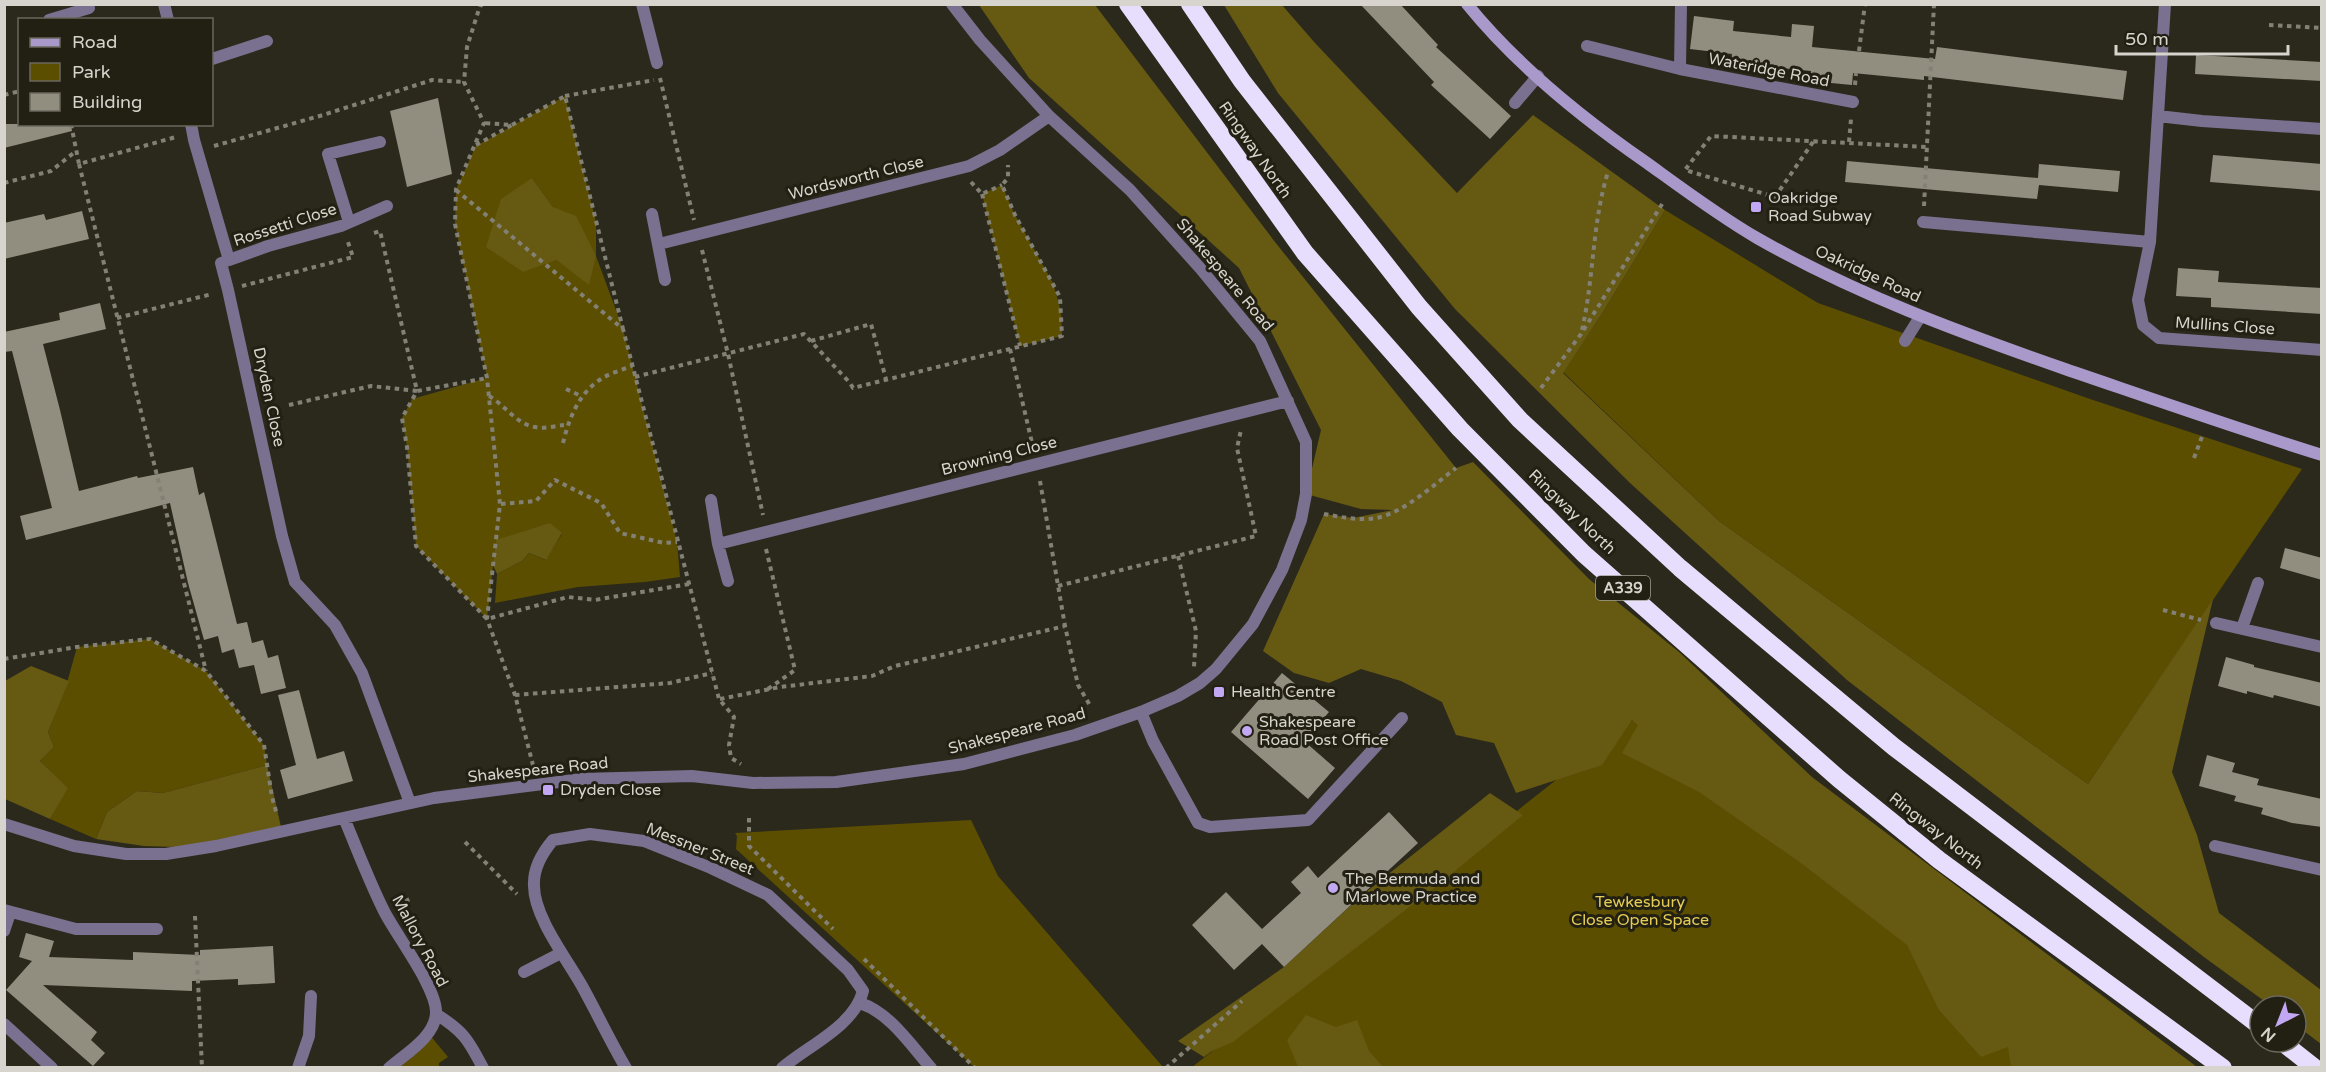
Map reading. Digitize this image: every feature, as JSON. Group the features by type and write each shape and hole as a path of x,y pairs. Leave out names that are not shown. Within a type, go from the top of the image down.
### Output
{"highway":[{"name":"Ringway North","path":"1128,4 1305,253 1460,429 1584,554 1839,779 1903,831 2223,1068"},
{"name":"Ringway North","path":"1190,4 1242,81 1419,307 1520,420 1680,568 1894,747 2248,1017"},
{"path":"2297,1054 2315,1068"}],"street":[{"path":"642,4 657,63"},
{"name":"Shakespeare Road","path":"4,824 74,846 126,854 166,854 216,846 410,803 582,779 692,776 753,783 836,782 964,764 1075,735 1141,712 1178,696 1200,683 1216,669 1253,624 1282,570 1301,519 1306,494 1306,442 1260,340 1200,268 1130,190 1049,116 980,40 952,4"},
{"name":"Oakridge Road","path":"1467,4 1489,31 1566,102 1620,145 1730,222 1812,268 1920,316 2207,418 2322,455"},
{"path":"1680,69 1681,4"},
{"name":"Mullins Close","path":"2165,4 2150,242 2138,300 2143,325 2159,338 2322,350"},
{"path":"52,18 64,9 89,8"},
{"path":"213,59 267,41"},
{"name":"Wateridge Road","path":"1587,46 1680,69 1853,102"},
{"path":"1515,103 1538,76"},
{"name":"Wordsworth Close","path":"659,244 964,168 1000,150 1049,116"},
{"path":"2158,116 2322,129"},
{"name":"Rossetti Close","path":"192,133 229,260 349,222 387,206"},
{"path":"349,222 328,154 380,142"},
{"path":"652,214 665,280"},
{"path":"1923,222 2150,242"},
{"name":"Dryden Close","path":"229,260 221,263 282,536 295,582 334,625 362,673 410,803"},
{"path":"1905,341 1920,316"},
{"name":"Browning Close","path":"718,544 1288,401"},
{"path":"711,500 718,544 729,580"},
{"path":"2242,628 2259,583"},
{"path":"2216,623 2322,647"},
{"path":"1141,712 1153,741 1190,804 1198,823 1210,827 1308,820 1402,718"},
{"name":"Mallory Road","path":"344,818 384,912 435,1003 436,1014 429,1034 389,1068"},
{"name":"Messner Street","path":"626,1068 581,984 561,953 540,909 533,888 536,869 544,850 553,840 590,834 644,841 711,868 768,896 853,976 863,991 860,1003"},
{"path":"2215,846 2322,870"},
{"path":"4,931 7,911 76,929 157,929"},
{"path":"524,972 561,953"},
{"path":"298,1068 309,1036 311,996"},
{"path":"782,1068 849,1019 860,1003 870,1006 882,1015 931,1068"},
{"path":"436,1014 457,1027 470,1044 483,1068"},
{"path":"4,1024 52,1068"}],"path":[{"path":"351,4 356,4"},
{"path":"1859,51 1865,4"},
{"path":"1923,222 1934,4"},
{"path":"481,5 467,47 464,82 484,123 456,189 455,224 487,378 500,504 487,619"},
{"path":"2270,25 2322,28"},
{"path":"657,63 728,354 766,532 766,553 795,670 768,689"},
{"path":"476,146 565,96 660,79"},
{"path":"79,164 192,133 207,147 324,115 432,80 464,82"},
{"path":"565,96 712,674 719,699 734,717 729,745 731,758 747,767"},
{"path":"1849,142 1853,102"},
{"path":"484,123 512,125"},
{"path":"71,126 206,671"},
{"path":"1813,142 1775,197 1685,170 1711,136 1927,147"},
{"path":"982,194 1002,185 1008,178 1008,166 1000,150"},
{"path":"4,183 51,171 76,151"},
{"path":"964,168 973,186 982,194 1020,346"},
{"path":"1581,334 1587,310 1599,200 1608,172"},
{"path":"635,377 804,334 850,382 853,388 1062,336 1059,297 1015,215 1002,185"},
{"path":"456,189 623,330"},
{"path":"1541,388 1581,334 1664,201"},
{"path":"369,234 380,231 417,391 402,418 407,447 416,546 487,619 515,695 536,779"},
{"path":"117,318 353,257 347,241 358,238"},
{"path":"811,341 871,324 886,379"},
{"path":"1010,349 1037,464 1065,626 1078,685 1091,707"},
{"path":"562,442 567,425 581,396 602,378 632,366"},
{"path":"289,405 371,386 417,391 487,378"},
{"path":"566,389 581,396"},
{"path":"489,396 502,403 516,419 535,427 564,425"},
{"path":"1058,586 1256,536 1237,448 1245,412"},
{"path":"2193,458 2202,440 2207,418"},
{"path":"1324,514 1353,519 1377,518 1411,503 1456,468"},
{"path":"500,504 536,501 555,480 602,503 620,533 664,543 677,542"},
{"path":"1178,556 1196,631 1194,667"},
{"path":"487,619 568,597 595,600 689,584"},
{"path":"2163,610 2216,623"},
{"path":"719,699 768,689 872,676 895,666 1065,626"},
{"path":"4,659 150,639 206,671 264,745 272,797 278,817"},
{"path":"515,695 670,683 712,674"},
{"path":"749,818 749,846 841,937"},
{"path":"465,842 524,902 540,909"},
{"path":"195,916 202,1068"},
{"path":"858,953 975,1068"},
{"path":"1166,1068 1242,1001"}],"green space":[{"path":"565,96 596,222 596,256 623,329 677,542 680,577 578,587 495,603 497,574 522,561 529,553 545,560 562,534 496,541 487,619 416,546 407,447 402,418 412,399 487,378 455,224 456,189 476,146","holes":["532,178 553,207 589,284 556,260"]},
{"path":"1002,185 1015,215 1053,283 1061,311 1062,336 1020,346 982,194"},
{"path":"1665,210 1818,303 2090,399 2302,469 2088,784 1719,521 1563,372 1603,312"},
{"path":"150,639 206,671 264,745 267,765 163,793 137,791 107,812 96,839 50,819 67,788 40,761 54,747 48,732 65,690 77,647"},
{"name":"Tewkesbury Close Open Space","path":"1632,720 1709,769 1889,898 2033,1068 1191,1068"},
{"path":"971,820 998,876 1163,1067 974,1067 736,849 737,836 735,833"},
{"path":"429,1034 448,1057 439,1063 439,1067 389,1068"}],"shaded area":[{"path":"979,5 1095,5 1275,242 1456,468 1473,462 1589,579 1679,652 1812,777 2197,1067 2011,1067 2008,1047 1981,1057 1939,1010 1907,945 1801,863 1699,792 1622,753 1638,725 1632,720 1602,765 1516,793 1494,743 1456,735 1442,702 1401,681 1361,669 1329,683 1294,673 1263,651 1324,514 1353,518 1393,510 1361,509 1306,494 1321,430 1239,268 1029,78"},
{"path":"1224,5 1282,5 1457,193 1533,115 1665,210 1563,373 1719,521 2088,784 2213,599 2172,772 2197,835 2219,913 2321,990 2321,1044 2308,1034 2308,994 2255,994 2204,957 1847,680 1630,483 1455,309 1278,93"},
{"path":"532,178 553,207 576,216 596,256 589,285 556,260 523,272 486,247 501,199"},
{"path":"550,523 562,533 546,560 529,553 522,561 497,574 493,565 496,540"},
{"path":"31,666 69,681 48,732 54,747 40,761 68,788 50,819 5,799 5,681"},
{"path":"267,765 281,827 206,848 144,846 96,839 107,812 137,791 163,793"},
{"path":"1490,793 1523,815 1438,885 1233,1042 1204,1057 1178,1041 1284,967 1361,896"},
{"path":"1306,1015 1336,1027 1357,1020 1369,1051 1383,1067 1298,1067 1287,1040"}],"building":[{"path":"1360,4 1400,4 1438,45 1436,47 1511,116 1490,139 1431,85 1434,82"},
{"path":"1694,16 1734,21 1733,31 1791,37 1792,24 1814,26 1812,47 1935,59 1937,47 2127,71 2123,100 1924,76 1924,80 1853,73 1852,85 1810,81 1811,71 1731,63 1732,54 1690,49"},
{"path":"2196,55 2322,62 2322,81 2195,74"},
{"path":"438,98 452,174 407,187 390,111"},
{"path":"4,124 71,126 72,131 4,148"},
{"path":"2213,155 2322,164 2322,191 2210,182"},
{"path":"1847,161 2038,178 2039,164 2120,171 2118,192 2039,185 2037,199 1845,182"},
{"path":"82,211 89,239 4,259 4,223 44,214 46,220"},
{"path":"2178,268 2219,271 2218,282 2322,288 2322,314 2211,307 2211,298 2176,296"},
{"path":"100,303 106,329 43,344 79,491 137,476 138,478 193,467 199,495 204,492 237,624 247,622 252,643 263,640 268,658 278,655 286,688 261,694 254,665 239,668 234,649 222,653 218,636 204,640 170,503 26,540 20,516 52,508 12,351 4,352 4,332 60,320 59,313"},
{"path":"2285,548 2322,558 2322,580 2280,568"},
{"path":"2226,657 2254,665 2254,667 2322,683 2322,707 2274,695 2273,698 2247,691 2247,694 2218,686"},
{"path":"1282,673 1329,712 1304,741 1335,768 1308,799 1231,732"},
{"path":"299,690 317,759 344,751 353,781 288,799 280,770 296,765 278,695"},
{"path":"2207,755 2235,763 2232,772 2259,779 2257,785 2322,799 2322,827 2292,823 2261,814 2263,808 2234,801 2236,796 2199,786"},
{"name":"The Bermuda and Marlowe Practice","path":"1389,812 1418,843 1284,967 1262,944 1234,970 1192,925 1226,892 1262,929 1301,893 1291,882 1308,866 1318,878"},
{"path":"26,933 54,941 49,957 133,960 133,952 200,955 200,950 273,946 275,983 238,985 238,979 192,981 192,991 43,985 97,1032 91,1040 105,1053 93,1066 6,990 32,961 19,957"}],"place":[{"name":"Oakridge Road Subway","path":"1756,207"},
{"name":"Health Centre","path":"1219,692"},
{"name":"Shakespeare Road Post Office","path":"1247,731"},
{"name":"Dryden Close","path":"548,790"},
{"name":"The Bermuda and Marlowe Practice","path":"1333,888"}]}
